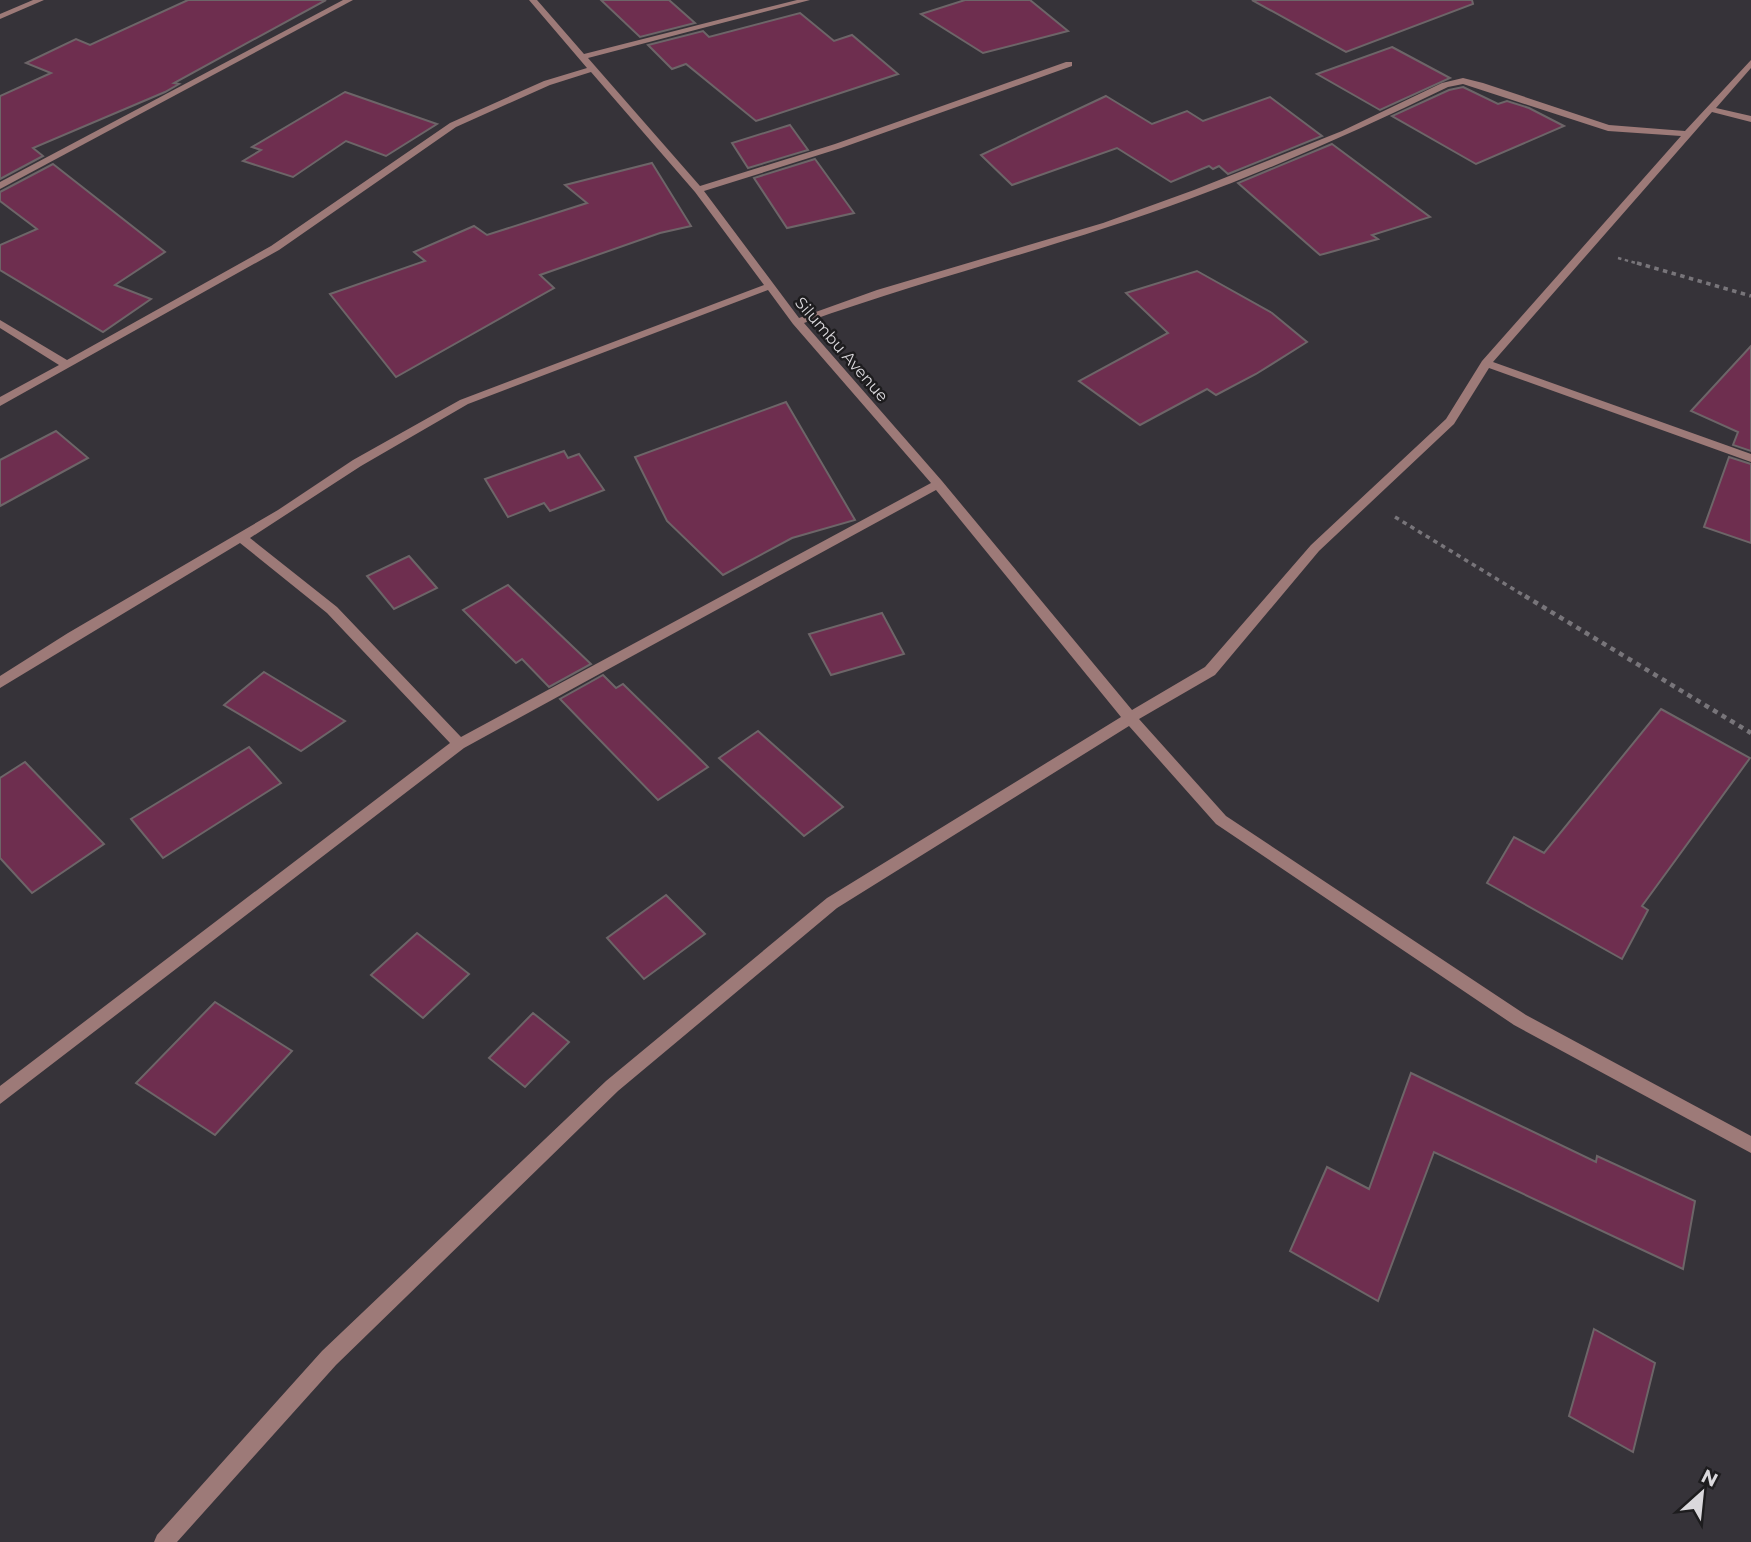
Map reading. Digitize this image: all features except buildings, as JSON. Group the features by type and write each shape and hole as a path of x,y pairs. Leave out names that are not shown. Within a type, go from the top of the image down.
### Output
{"street":[{"path":"0,16 40,0"},
{"path":"0,186 349,0"},
{"name":"Silumbu Avenue","path":"533,0 698,190 797,323 938,484 1130,718 1222,820 1520,1020 1751,1145"},
{"path":"583,57 806,0"},
{"path":"164,1542 329,1358 612,1086 832,903 1210,671 1315,548 1450,421 1486,363 1583,248 1637,193 1685,134 1751,63"},
{"path":"698,190 838,146 1069,64"},
{"path":"0,402 275,248 453,125 547,83 593,69"},
{"path":"797,323 881,292 1107,225 1345,133 1445,85 1463,81 1608,128 1685,134"},
{"path":"1711,109 1751,119"},
{"path":"0,683 73,636 241,537 357,463 464,402 768,286"},
{"path":"0,323 65,364"},
{"path":"1486,363 1751,458"},
{"path":"0,1096 459,744 938,484"},
{"path":"241,537 332,610 459,744"}],"path":[{"path":"1583,248 1751,296"},
{"path":"1367,500 1751,733"}]}
